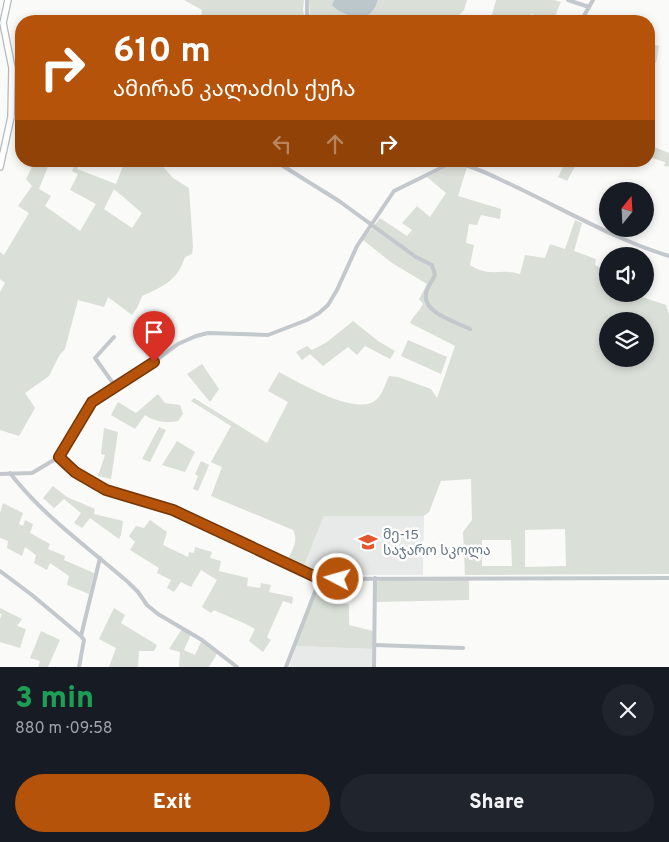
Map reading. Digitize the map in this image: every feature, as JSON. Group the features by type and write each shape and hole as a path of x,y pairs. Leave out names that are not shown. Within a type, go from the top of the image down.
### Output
{"street":[{"path":"0,167 11,117 12,68 3,23 8,0"},
{"path":"307,15 308,0"},
{"path":"568,0 589,7"},
{"path":"584,15 593,0"},
{"path":"11,117 15,117"},
{"path":"285,167 339,201 416,257 432,265 435,275 426,294 428,304 433,311 470,329"},
{"path":"0,474 32,473 59,457 92,402 154,362 178,344 208,333 268,335 307,320 319,313 328,305 357,246 394,191 442,167"},
{"path":"473,167 624,240 642,248 669,256"},
{"path":"114,337 96,358 115,386"},
{"path":"59,457 75,472 106,490 173,510 320,579 669,578"},
{"path":"10,473 20,486 53,519 138,592 147,605 158,614 202,640 237,667"},
{"path":"81,636 100,558"},
{"path":"0,571 81,636 84,640 79,667"},
{"path":"374,667 375,578"},
{"path":"286,667 320,579"},
{"path":"374,646 463,648"}],"shaded area":[{"path":"184,0 304,0 304,15 202,15 202,10"},
{"path":"309,0 334,0 332,5 377,3 378,0 467,0 464,10 459,15 310,15"},
{"path":"334,0 378,0 376,6 368,15 349,15 332,5"},
{"path":"496,0 554,0 561,2 556,15 492,15"},
{"path":"655,45 659,46 655,63"},
{"path":"655,147 669,153 669,167 664,166 665,162 655,159"},
{"path":"32,167 48,167 39,189 51,196 45,206 80,231 96,204 70,190 78,174 72,171 74,167 78,167 77,169 116,184 123,167 163,167 173,178 189,188 193,247 192,254 185,257 174,277 163,286 142,296 132,315 108,297 104,307 78,300 65,349 59,356 49,376 25,393 35,408 19,436 0,430 0,292 5,283 0,279 0,252 4,255 29,213 18,206 32,186 26,179","holes":["114,189 142,213 132,228 104,209"]},
{"path":"448,167 467,167 458,196 501,209 500,219 481,215 477,225 469,224 466,243 474,245 470,265 484,271 520,274 525,255 545,258 550,244 565,249 575,220 582,223 574,251 596,259 595,265 599,267 599,302 654,301 666,305 669,315 669,574 465,575 463,532 472,520 471,479 441,481 429,512 424,516 324,516 303,568 287,561 295,542 293,530 211,496 222,467 211,462 231,426 191,401 194,398 267,443 288,402 268,391 279,372 313,390 356,404 367,404 376,400 389,376 398,377 431,389 437,398 455,346 410,323 423,304 419,299 427,284 392,263 363,240 380,218 407,236 412,230 402,223 417,206 430,217 446,193 427,177","holes":["565,529 566,566 525,567 525,530","482,540 511,540 512,566 482,566"]},
{"path":"563,167 575,167 567,181 558,177"},
{"path":"353,321 378,341 395,351 390,359 365,346 357,355 348,347 323,366 310,354 302,360 296,352 307,346 312,350 327,342"},
{"path":"408,340 447,357 441,374 401,356"},
{"path":"202,364 219,389 210,402 187,374"},
{"path":"158,394 165,403 180,405 183,414 178,421 161,421 145,415 135,429 111,415 118,402 136,413"},
{"path":"159,427 166,430 150,462 142,459"},
{"path":"104,428 118,432 111,479 98,476 105,455 101,454"},
{"path":"177,441 195,452 185,472 162,465"},
{"path":"201,461 209,465 198,491 193,489 198,476 195,474"},
{"path":"53,486 67,497 95,509 94,514 123,521 119,539 90,518 82,528 74,523 81,513 64,499 54,508 43,498"},
{"path":"3,503 23,513 19,524 23,526 25,520 33,524 30,533 50,544 48,549 65,556 64,560 94,573 89,594 67,585 69,576 50,563 47,570 34,563 36,555 25,547 22,556 7,548 8,541 0,538 0,513"},
{"name":"მე-15 საჯარო სკოლა","path":"324,516 424,516 423,575 317,575 303,568"},
{"path":"150,520 167,532 163,545 188,557 189,552 194,553 195,547 212,552 210,558 221,561 219,571 248,578 247,586 260,588 261,583 271,585 269,592 293,597 292,604 283,601 267,637 271,640 263,652 249,641 255,629 214,610 211,613 202,607 217,580 201,570 191,587 181,582 174,592 167,588 171,580 157,573 159,568 130,550 135,542 129,536 136,526 144,528"},
{"path":"346,580 346,586 340,586 333,594 334,603 349,604 349,625 373,631 372,649 296,646 321,581"},
{"path":"380,580 469,580 469,600 376,602 377,582"},
{"path":"0,608 22,619 17,626 26,629 20,648 0,642 0,619 2,614 0,613"},
{"path":"114,608 125,615 121,623 157,645 154,651 139,651 138,667 109,667 116,648 99,639"},
{"path":"182,629 191,634 184,650 195,655 202,640 218,652 209,667 179,667 180,652 169,649"},
{"path":"41,631 60,640 48,667 38,667 40,661 30,658"},
{"path":"296,646 372,649 372,667 289,667"}],"place":[{"name":"მე-15 საჯარო სკოლა","path":"368,542"}],"route":[{"path":"154,362 92,402 59,457 75,472 106,490 173,510 320,579 338,579"}]}
